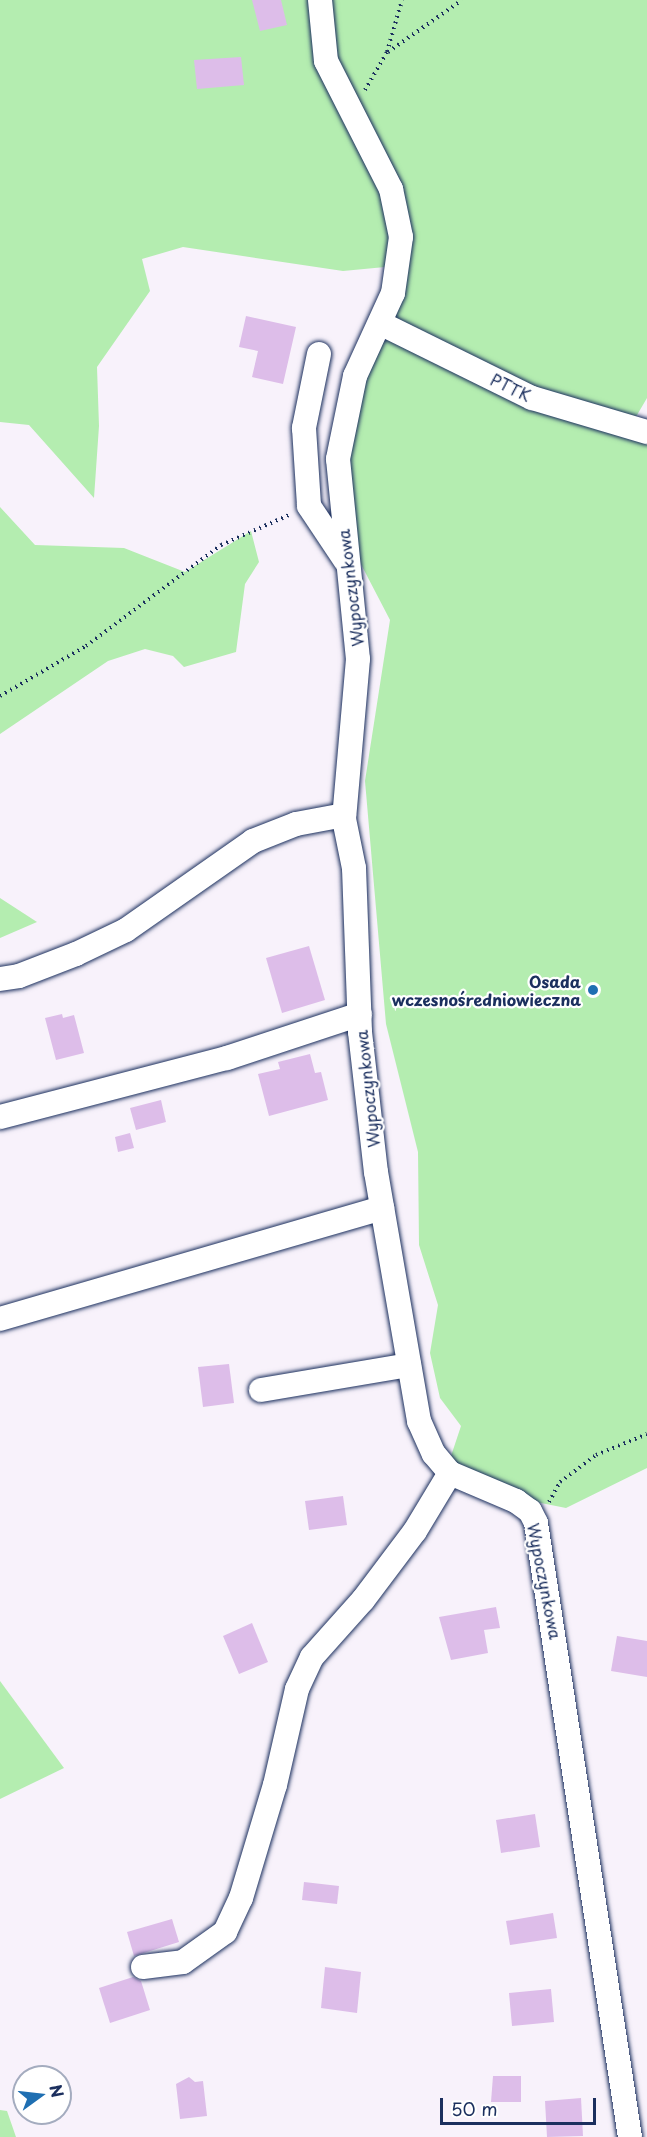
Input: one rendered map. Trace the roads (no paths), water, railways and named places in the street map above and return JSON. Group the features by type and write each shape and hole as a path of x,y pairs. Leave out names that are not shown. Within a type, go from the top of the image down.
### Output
{"street":[{"name":"Wypoczynkowa","path":"320,0 326,60 391,189 398,212 399,263 382,324 355,376 338,459 346,562 358,659 344,815 354,868 360,1014 382,1209 419,1421 434,1454 450,1473 516,1501 530,1511 536,1523 630,2137"},
{"name":"PTTK","path":"382,324 532,398 647,432"},
{"path":"319,354 304,428 309,507 346,562"},
{"path":"0,979 19,976 76,954 126,930 253,841 296,824 344,815"},
{"path":"0,1117 227,1058 360,1014"},
{"path":"0,1319 382,1209"},
{"path":"261,1390 409,1365"},
{"path":"143,1967 183,1962 225,1932 241,1898 275,1785 297,1689 312,1657 376,1583 415,1531 450,1473"}],"place":[{"name":"Osada wczesnośredniowieczna","path":"593,990"}]}
